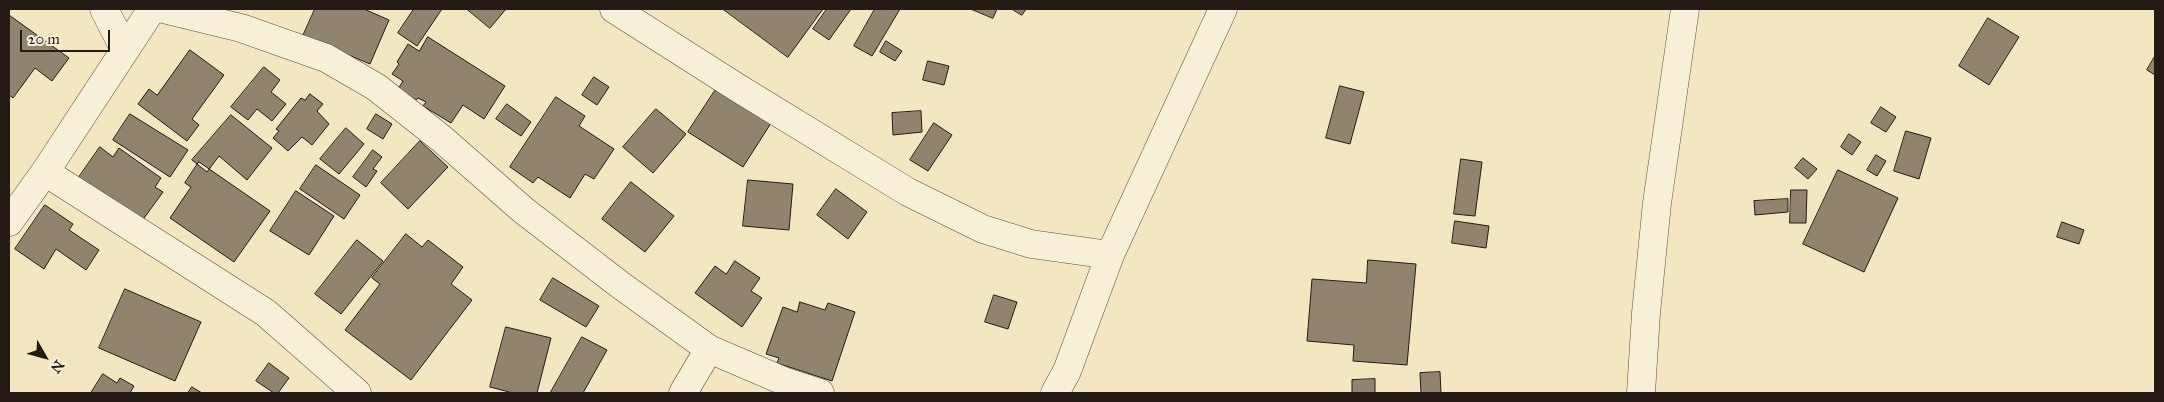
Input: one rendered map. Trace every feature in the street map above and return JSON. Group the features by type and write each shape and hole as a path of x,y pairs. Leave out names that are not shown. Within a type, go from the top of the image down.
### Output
{"street":[{"path":"104,9 125,50"},
{"path":"9,222 45,172 152,9"},
{"path":"163,9 241,28 326,58 376,87 442,139 523,210 619,284 709,349 786,382 820,393"},
{"path":"614,9 738,88 908,192 983,229 1031,244 1110,255"},
{"path":"1056,393 1070,363 1110,255 1223,9"},
{"path":"1641,393 1656,203 1685,9"},
{"path":"45,172 266,313 357,393"},
{"path":"683,393 709,349"}],"building":[{"path":"315,9 364,9 389,20 370,64 303,36"},
{"path":"414,9 442,9 417,46 398,33"},
{"path":"467,9 506,9 490,28"},
{"path":"723,9 823,9 788,57"},
{"path":"827,9 851,9 829,40 813,29"},
{"path":"875,9 900,9 872,56 854,46"},
{"path":"971,9 997,9 993,18"},
{"path":"1012,9 1026,9 1022,15"},
{"path":"9,15 69,58 52,81 35,68 13,98 9,95"},
{"path":"1988,18 2019,37 1989,85 1959,66"},
{"path":"428,37 505,86 484,119 463,105 451,123 423,106 426,102 418,98 416,100 398,89 403,81 392,74 399,64 397,62 408,44 419,51"},
{"path":"886,41 902,51 895,61 880,52"},
{"path":"190,50 224,75 192,119 199,125 187,141 138,104 149,89 157,95"},
{"path":"2155,56 2155,75 2147,70"},
{"path":"928,61 949,66 944,85 923,80"},
{"path":"264,67 280,80 271,92 286,104 272,121 257,109 248,120 231,107"},
{"path":"594,77 609,87 597,105 582,95"},
{"path":"718,86 773,120 743,167 688,132"},
{"path":"1340,86 1364,92 1350,144 1326,138"},
{"path":"310,94 323,104 317,111 329,124 312,145 302,137 288,151 273,138 279,131 276,129 301,98 305,100"},
{"path":"556,97 585,116 579,126 614,149 594,179 585,174 570,198 538,177 533,183 510,167"},
{"path":"507,104 531,122 521,136 496,119"},
{"path":"1881,107 1896,117 1886,132 1871,123"},
{"path":"656,109 686,134 653,173 623,147"},
{"path":"921,111 922,132 893,135 892,113"},
{"path":"130,114 188,150 170,177 113,140"},
{"path":"376,114 392,124 383,139 367,129"},
{"path":"231,115 272,148 247,180 219,156 207,172 192,160"},
{"path":"934,123 952,135 928,171 910,160"},
{"path":"346,128 364,144 339,174 320,159"},
{"path":"1906,131 1931,138 1919,179 1894,171"},
{"path":"1849,134 1861,142 1852,155 1841,147"},
{"path":"420,141 448,167 408,209 381,183"},
{"path":"100,147 113,157 119,148 161,178 155,187 163,192 139,225 77,180"},
{"path":"373,150 382,157 373,169 377,171 366,187 353,177"},
{"path":"1876,155 1886,161 1877,176 1867,170"},
{"path":"1803,158 1817,169 1808,179 1795,168"},
{"path":"1461,159 1482,162 1475,216 1454,214"},
{"path":"199,162 270,211 234,262 170,218 191,187 185,183"},
{"path":"316,165 360,195 344,219 300,189"},
{"path":"1838,170 1898,198 1864,272 1803,244"},
{"path":"748,180 793,184 789,230 743,226"},
{"path":"631,182 674,216 645,252 602,219"},
{"path":"836,189 867,212 848,239 817,215"},
{"path":"1791,190 1807,190 1806,223 1790,223"},
{"path":"296,191 334,216 309,255 270,231"},
{"path":"1788,199 1788,212 1755,215 1754,201"},
{"path":"45,205 73,224 69,230 99,250 86,270 56,249 44,269 15,249"},
{"path":"1455,221 1489,226 1486,248 1452,243"},
{"path":"2062,222 2084,230 2079,244 2057,237"},
{"path":"406,234 422,247 428,240 463,267 451,284 472,300 411,380 345,330 380,284 372,278"},
{"path":"357,240 383,261 341,314 315,294"},
{"path":"1368,260 1416,264 1407,365 1353,361 1354,345 1307,341 1312,279 1366,283"},
{"path":"735,261 760,278 751,291 762,298 742,327 695,293 715,266 726,274"},
{"path":"553,278 599,306 586,327 540,300"},
{"path":"125,289 201,322 175,381 99,348"},
{"path":"994,295 1017,302 1008,329 985,322"},
{"path":"800,302 825,310 828,303 855,312 832,381 777,363 779,358 766,354 783,307 797,312"},
{"path":"506,327 551,338 537,393 513,393 490,387"},
{"path":"582,337 607,350 583,393 551,392"},
{"path":"269,363 289,378 278,393 274,393 256,381"},
{"path":"1440,372 1441,393 1421,393 1420,373"},
{"path":"103,374 117,383 120,378 134,386 130,393 91,393"},
{"path":"1375,379 1375,393 1352,393 1352,380"},
{"path":"192,387 202,393 188,393"}]}
